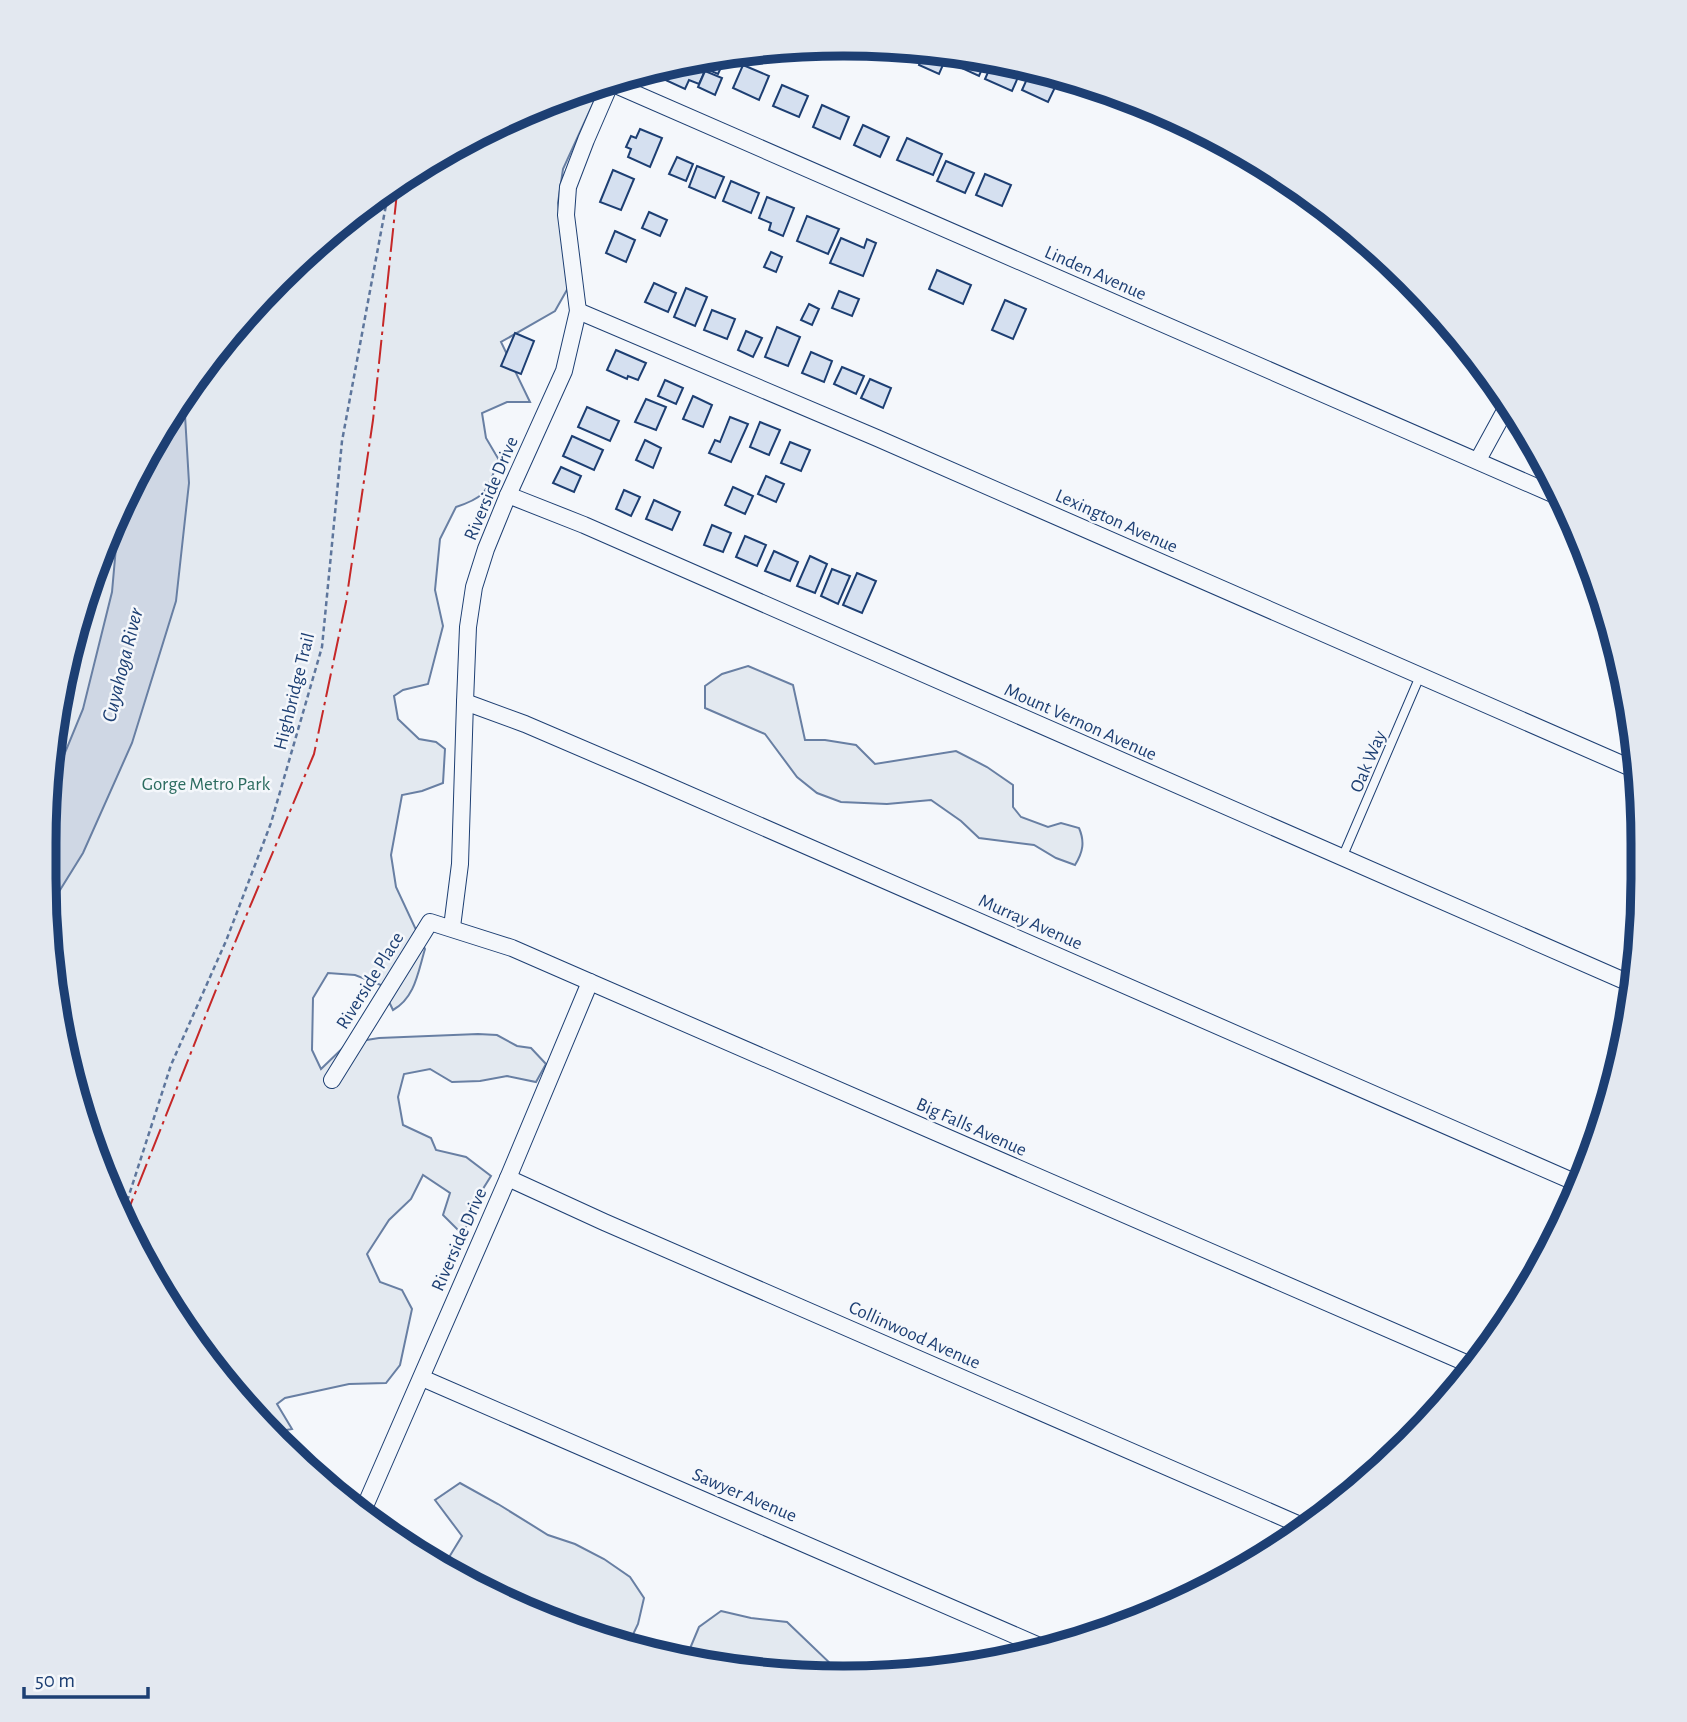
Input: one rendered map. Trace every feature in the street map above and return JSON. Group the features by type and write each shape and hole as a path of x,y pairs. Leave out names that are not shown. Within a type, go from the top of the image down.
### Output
{"street":[{"name":"Linden Avenue","path":"626,87 1548,492"},
{"name":"Riverside Drive","path":"452,927 460,864 468,627 474,587 508,495 564,371 578,311 566,215 568,187 607,93"},
{"name":"Lexington Avenue","path":"578,311 1626,766"},
{"path":"1478,460 1503,414"},
{"name":"Mount Vernon Avenue","path":"508,495 584,525 1624,981"},
{"name":"Murray Avenue","path":"465,702 525,724 644,775 1571,1180"},
{"name":"Riverside Place","path":"332,1080 430,922 452,927"},
{"name":"Big Falls Avenue","path":"452,927 512,948 1465,1362"},
{"name":"Riverside Drive","path":"366,1504 590,982"},
{"name":"Collinwood Avenue","path":"508,1178 642,1239 1295,1523"},
{"name":"Sawyer Avenue","path":"422,1377 1032,1643"}],"lane":[{"name":"Oak Way","path":"1342,858 1420,676"}],"path":[{"name":"Highbridge Trail","path":"126,1203 171,1065 226,941 271,823 322,647 342,440 386,203"}],"green space":[{"name":"Gorge Metro Park","path":"596,96 563,169 558,203 568,288 555,311 501,342 530,402 507,402 482,413 486,438 499,460 485,491 475,499 456,507 440,539 435,590 443,626 428,684 403,690 394,696 398,719 419,739 436,742 445,749 443,783 402,795 391,855 396,887 425,949 418,975 406,999 393,1010 381,985 355,975 328,973 313,998 312,1050 321,1069 348,1043 379,1038 478,1034 497,1035 517,1046 531,1048 546,1064 536,1082 507,1076 452,1082 430,1069 404,1074 398,1097 403,1125 431,1138 436,1150 466,1157 491,1176 476,1200 463,1235 443,1215 450,1193 423,1175 411,1199 389,1220 367,1254 380,1282 402,1290 412,1309 400,1365 386,1383 349,1384 285,1398 277,1404 292,1429 283,1431 251,1398 189,1316 162,1272 137,1227 116,1180 83,1082 63,981 56,878 58,792 71,690 98,590 137,495 189,406 251,324 324,251 406,189 495,137"},
{"path":"748,666 793,685 805,740 856,745 875,764 956,751 987,767 1013,785 1013,807 1021,817 1048,827 1061,823 1079,828 1082,847 1075,865 1034,845 979,838 961,821 931,800 887,804 841,802 817,793 797,777 765,734 705,708 705,686 722,674"},
{"path":"460,1483 548,1535 575,1544 604,1559 630,1577 644,1598 632,1637 542,1606 495,1585 448,1559 462,1536 435,1500"},
{"path":"721,1611 787,1622 832,1666 741,1659 689,1651 699,1627"}],"water":[{"name":"Cuyahoga River","path":"185,413 189,483 176,601 132,743 83,853 57,895 56,844 61,763 83,709 112,592 117,541 137,495"}],"building":[{"path":"921,61 944,63 939,74 919,65"},
{"path":"953,64 982,69 979,76"},
{"path":"743,65 769,76 759,100 733,88"},
{"path":"722,66 718,74 705,69"},
{"path":"697,70 704,73 699,84 689,80 685,89 661,78"},
{"path":"989,70 1018,76 1012,91 985,79"},
{"path":"705,71 722,78 715,95 698,87"},
{"path":"1027,78 1056,86 1048,102 1022,90"},
{"path":"782,85 808,96 799,117 773,106"},
{"path":"822,105 849,117 840,139 813,127"},
{"path":"863,125 889,137 880,157 854,145"},
{"path":"640,129 662,138 650,167 628,157 631,149 626,147 631,136 636,138"},
{"path":"907,138 942,154 933,175 897,160"},
{"path":"677,157 693,164 686,181 669,174"},
{"path":"946,161 974,173 965,193 937,181"},
{"path":"697,166 724,177 715,198 689,187"},
{"path":"613,170 634,179 621,210 600,202"},
{"path":"985,174 1011,185 1002,206 976,195"},
{"path":"731,181 759,193 751,213 723,201"},
{"path":"767,197 794,208 783,236 769,230 771,223 759,218"},
{"path":"649,212 667,220 660,236 642,228"},
{"path":"807,216 839,229 828,254 797,241"},
{"path":"615,231 635,240 626,262 606,253"},
{"path":"841,238 864,248 867,239 876,243 863,276 830,263"},
{"path":"771,252 782,257 776,272 764,267"},
{"path":"937,270 971,285 963,304 929,289"},
{"path":"654,283 676,293 668,312 645,302"},
{"path":"686,288 707,297 695,326 674,317"},
{"path":"839,291 859,299 852,316 832,308"},
{"path":"1005,300 1026,309 1013,339 992,330"},
{"path":"809,304 819,309 812,325 801,320"},
{"path":"712,310 735,319 727,339 704,330"},
{"path":"777,327 800,337 788,366 765,357"},
{"path":"746,331 762,338 753,357 738,350"},
{"path":"515,333 534,341 521,374 501,366"},
{"path":"616,350 646,363 638,380 628,376 627,379 607,370"},
{"path":"811,352 832,361 824,382 802,373"},
{"path":"842,367 864,376 856,394 834,384"},
{"path":"870,379 891,388 883,408 861,398"},
{"path":"665,380 683,388 676,404 658,396"},
{"path":"693,396 712,405 703,427 683,419"},
{"path":"646,399 666,407 656,430 635,422"},
{"path":"587,407 619,421 610,441 578,427"},
{"path":"730,417 748,424 731,462 709,453 715,440 720,442"},
{"path":"760,422 780,430 769,455 750,447"},
{"path":"572,436 603,450 594,470 563,456"},
{"path":"645,440 661,448 653,468 636,460"},
{"path":"790,442 810,450 801,471 781,463"},
{"path":"561,467 581,476 574,492 553,483"},
{"path":"766,476 784,484 776,502 758,494"},
{"path":"733,487 753,496 745,514 725,505"},
{"path":"624,490 640,497 631,516 616,509"},
{"path":"654,500 680,512 672,530 646,519"},
{"path":"712,525 731,533 723,552 704,545"},
{"path":"745,536 766,545 757,566 736,557"},
{"path":"774,551 798,562 790,581 765,571"},
{"path":"810,556 827,564 815,593 797,586"},
{"path":"832,569 850,576 838,604 821,596"},
{"path":"857,573 876,581 862,613 843,605"}],"power":[{"path":"129,1209 231,952 314,754 346,602 373,420 397,196"}]}
